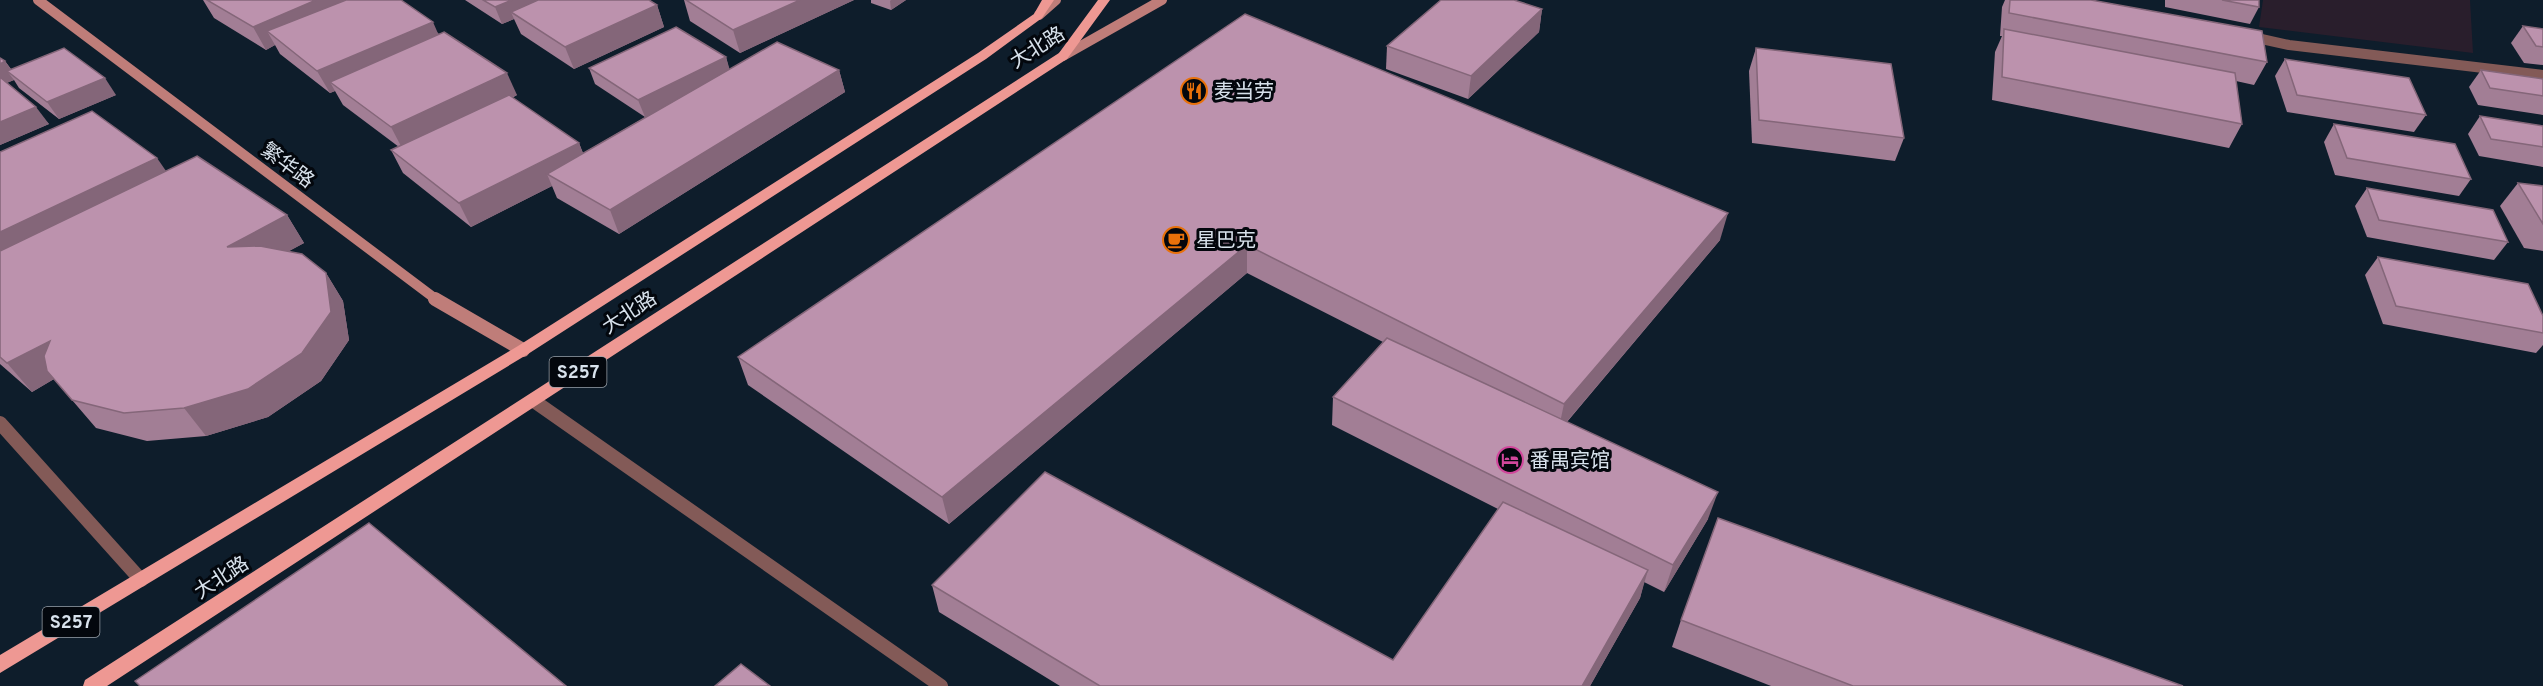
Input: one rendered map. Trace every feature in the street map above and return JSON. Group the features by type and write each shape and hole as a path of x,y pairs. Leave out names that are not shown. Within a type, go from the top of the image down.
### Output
{"main road":[{"name":"S257","path":"1038,16 1048,0"},
{"name":"S257","path":"1063,56 1104,0"},
{"name":"大北路","path":"0,665 523,350 982,56 1038,16"},
{"name":"大北路","path":"92,686 1063,56"}],"street":[{"name":"繁华路","path":"38,0 438,301 523,350"},
{"name":"大北路","path":"1038,16 1056,0"},
{"name":"大北路","path":"1063,56 1162,0"},
{"path":"2243,35 2289,45 2543,75"},
{"path":"534,401 941,686"},
{"path":"0,423 141,580"}],"shaded area":[{"path":"2263,0 2470,0 2473,53 2259,27"}],"building":[{"path":"207,0 316,0 253,27"},
{"path":"346,0 401,0 433,22 317,71 267,31"},
{"path":"483,0 512,0 495,7"},
{"path":"538,0 649,0 657,5 565,47 511,12"},
{"path":"686,0 800,0 733,30"},
{"path":"1441,0 1514,0 1542,9 1471,76 1387,46"},
{"path":"2010,0 2091,0 2262,31 2267,62 2009,13"},
{"path":"2222,0 2259,0 2259,7"},
{"path":"1245,14 1728,213 1564,404 1247,245 942,497 738,357"},
{"path":"2523,26 2543,29 2543,47 2536,46"},
{"path":"676,27 726,57 638,100 589,68"},
{"path":"2004,29 2235,73 2242,124 2002,77"},
{"path":"444,32 507,73 391,127 330,82"},
{"path":"777,42 839,70 610,210 547,174"},
{"path":"64,48 105,78 47,102 7,71"},
{"path":"1756,48 1891,64 1904,138 1759,120"},
{"path":"2285,59 2409,78 2426,115 2297,95"},
{"path":"2481,70 2543,79 2543,96 2490,88"},
{"path":"1,78 36,107 0,122"},
{"path":"509,95 579,143 459,203 391,150"},
{"path":"92,111 157,158 0,232 0,152"},
{"path":"2480,116 2543,126 2543,147 2491,139"},
{"path":"2334,124 2455,144 2471,179 2347,158"},
{"path":"197,156 287,215 227,247 260,246 302,254 326,273 331,312 302,353 248,389 184,408 124,413 72,400 47,371 44,356 50,341 7,363 0,357 0,251"},
{"path":"2518,183 2543,186 2543,224"},
{"path":"2367,188 2493,210 2508,242 2379,220"},
{"path":"2378,257 2528,284 2543,316 2543,333 2396,306"},
{"path":"1387,338 1718,492 1673,565 1333,397"},
{"path":"1045,472 1393,660 1503,502 1648,570 1582,686 1100,686 932,585"},
{"path":"1718,518 2183,686 1853,686 1681,620"},
{"path":"369,523 566,686 140,686 135,681"},
{"path":"741,664 770,686 715,686"}],"place":[{"name":"麦当劳","path":"1194,91"},
{"name":"星巴克","path":"1176,240"},
{"name":"番禺宾馆","path":"1510,460"}]}
